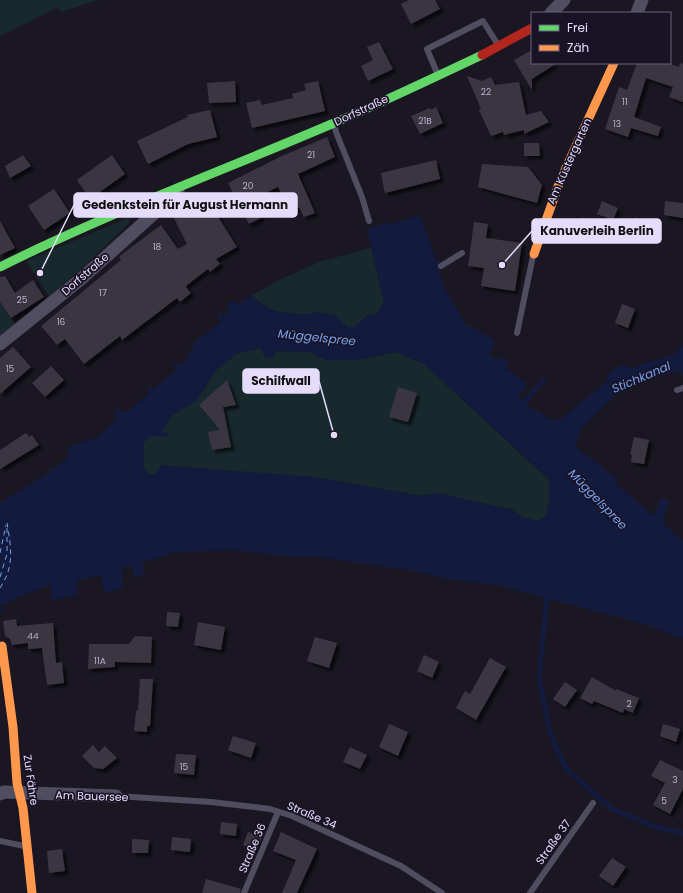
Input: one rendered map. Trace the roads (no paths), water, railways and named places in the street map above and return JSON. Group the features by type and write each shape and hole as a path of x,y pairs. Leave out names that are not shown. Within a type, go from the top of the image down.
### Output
{"street":[{"path":"552,12 564,0"},
{"path":"637,12 642,0"},
{"name":"Dorfstraße","path":"0,267 50,242 334,123 499,47 531,29"},
{"name":"Am Küstergarten","path":"534,254 543,222 552,198 614,64"},
{"name":"Dorfstraße","path":"0,344 81,279 186,185"},
{"name":"Zur Fähre","path":"2,646 23,808 32,893"},
{"name":"Am Bauersee","path":"0,794 4,792 20,792 116,796"}],"lane":[{"path":"438,75 427,49 483,21 499,47"},
{"path":"334,123 369,221"},
{"path":"441,266 462,253"},
{"name":"Am Küstergarten","path":"517,333 534,254"},
{"name":"Am Bauersee","path":"116,796 161,799"},
{"name":"Straße 34","path":"161,799 211,802 278,812 292,816 401,866 442,893"},
{"name":"Straße 37","path":"530,893 593,803"},
{"name":"Straße 36","path":"244,893 278,812"},
{"path":"0,841 26,846"}],"water":[{"path":"420,215 437,263 440,262 442,269 439,272 445,289 466,325 475,328 496,341 489,354 497,360 500,356 509,361 506,368 527,384 518,397 523,400 544,376 547,379 526,404 535,411 539,411 548,419 560,420 606,382 609,373 621,365 631,368 675,354 683,344 683,377 680,371 660,376 620,391 582,427 575,446 618,479 615,483 654,516 660,498 669,500 663,523 683,541 683,639 651,626 497,585 453,580 413,571 319,557 282,556 234,550 178,552 143,562 143,576 134,577 132,566 122,567 123,589 104,592 101,575 78,580 77,595 51,600 51,584 1,605 2,612 0,614 0,503 40,478 68,458 68,447 93,438 94,439 103,433 117,419 114,412 118,408 125,413 149,394 147,389 150,386 153,390 177,369 173,364 175,362 180,366 190,357 187,353 190,351 192,353 194,351 190,346 221,321 216,315 220,312 223,315 230,311 226,305 234,300 238,305 252,295 259,302 273,310 295,314 312,314 316,312 336,316 347,327 355,327 369,314 376,316 384,302 367,229 388,222 391,224","holes":["260,348 266,358 274,358 275,351 309,352 327,360 357,360 395,352 424,364 549,479 550,499 545,517 538,521 522,517 512,510 438,493 421,496 314,477 161,465 156,474 149,474 143,468 144,442 151,436 167,437 168,433 162,432 172,415 196,401 217,369 236,354"]}],"waterway":[{"path":"547,598 539,677 550,733 566,769 612,809 656,827 683,833"}],"place":[{"name":"Kanuverleih Berlin","path":"502,265"},
{"name":"Gedenkstein für August Hermann","path":"40,273"},
{"name":"Schilfwall","path":"334,435"}],"water label":[{"name":"Müggelspree","path":"317,337"},
{"name":"Stichkanal","path":"641,377"},
{"name":"Müggelspree","path":"598,499"}]}
